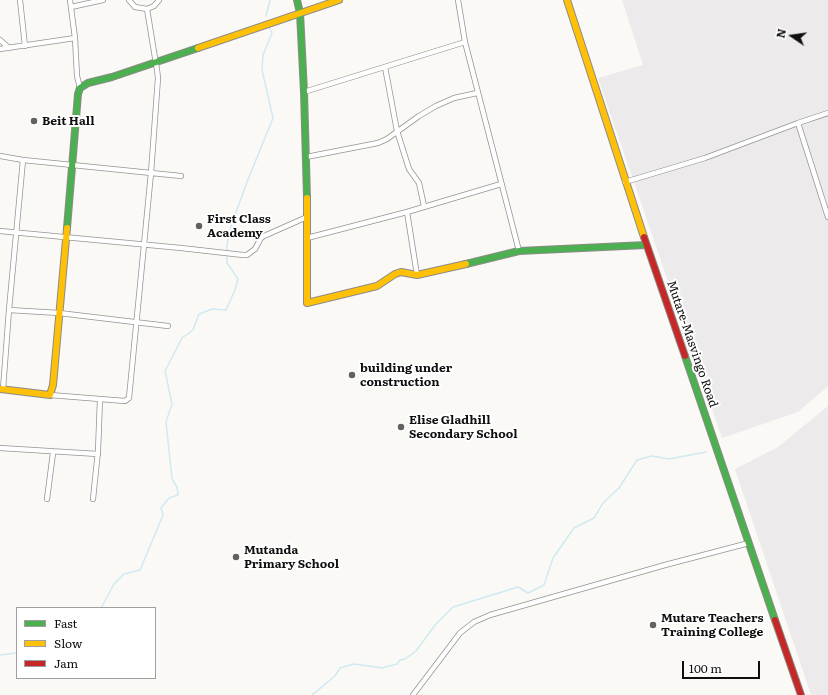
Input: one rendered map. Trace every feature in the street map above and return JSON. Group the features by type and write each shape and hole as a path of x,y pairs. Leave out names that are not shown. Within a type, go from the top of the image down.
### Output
{"main road":[{"path":"297,0 300,13 304,92 307,217 307,303 377,286 394,274 401,272 417,275 519,251 646,245"},
{"path":"2,389 50,395 54,378 78,94 80,88 88,83 339,0"},
{"name":"Mutare-Masvingo Road","path":"566,0 646,245 801,695"}],"street":[{"path":"20,0 25,46"},
{"path":"70,0 75,38 77,76 80,88"},
{"path":"71,6 103,0"},
{"path":"129,0 136,7 147,9 154,6 159,0"},
{"path":"458,0 465,42 477,93 493,146 501,184 519,251"},
{"path":"50,395 125,401 129,398 151,173 158,78 158,70 155,62 147,9"},
{"path":"0,49 75,38"},
{"path":"0,40 9,48"},
{"path":"304,92 465,42"},
{"path":"385,67 397,131 409,169 420,183 424,206"},
{"path":"306,157 378,143 436,106 454,98 477,93"},
{"path":"625,182 705,158 828,113"},
{"path":"798,123 828,218"},
{"path":"0,156 23,160 181,176"},
{"path":"2,389 23,160"},
{"path":"307,238 407,212 501,184"},
{"path":"407,212 417,275"},
{"path":"0,231 247,255 255,249 261,238 264,236 307,217"},
{"path":"9,310 59,313 168,326"},
{"path":"93,499 98,454 100,399"},
{"path":"0,448 98,454"},
{"path":"48,499 52,451"},
{"path":"412,695 460,633 474,622 490,615 665,565 749,543"}],"shaded area":[{"path":"622,0 828,0 828,386 798,412 722,438 598,78 643,65"},
{"path":"828,406 828,695 811,695 735,469 778,447"}],"waterway":[{"path":"266,16 270,0"},
{"path":"102,607 114,584 124,574 140,570 163,515 161,508 169,498 178,495 177,487 172,479 166,422 172,404 165,371 182,338 193,330 199,314 212,309 226,310 235,290 238,279 227,263 227,245 231,226 273,118 262,70 263,55 272,33 269,27"},
{"path":"312,695 335,676 340,668 354,664 382,668 397,664 400,660 405,659 416,651 435,625 453,607 518,587 528,593 544,585 553,558 574,528 594,518 603,503 619,488 637,460 652,456 669,459 706,452"},
{"path":"0,655 16,653"}],"traffic: fast":[{"path":"297,0 300,13 304,92 307,198"},
{"path":"67,228 78,94 80,88 88,83 112,77 198,48"},
{"path":"466,264 519,251 646,245"},
{"path":"685,356 775,620"}],"traffic: slow":[{"path":"198,48 339,0"},
{"path":"567,0 644,237"},
{"path":"307,198 307,303 377,286 395,274 401,272 417,275 466,264"},
{"path":"0,389 50,395 53,385 67,228"}],"traffic: jam":[{"path":"644,237 685,356"},
{"path":"775,620 801,695"}],"place":[{"name":"Beit Hall","path":"34,121"},
{"name":"First Class Academy","path":"199,226"},
{"name":"building under construction","path":"352,375"},
{"name":"Elise Gladhill Secondary School","path":"401,427"},
{"name":"Mutanda Primary School","path":"236,557"},
{"name":"Mutare Teachers Training College","path":"653,625"}]}
